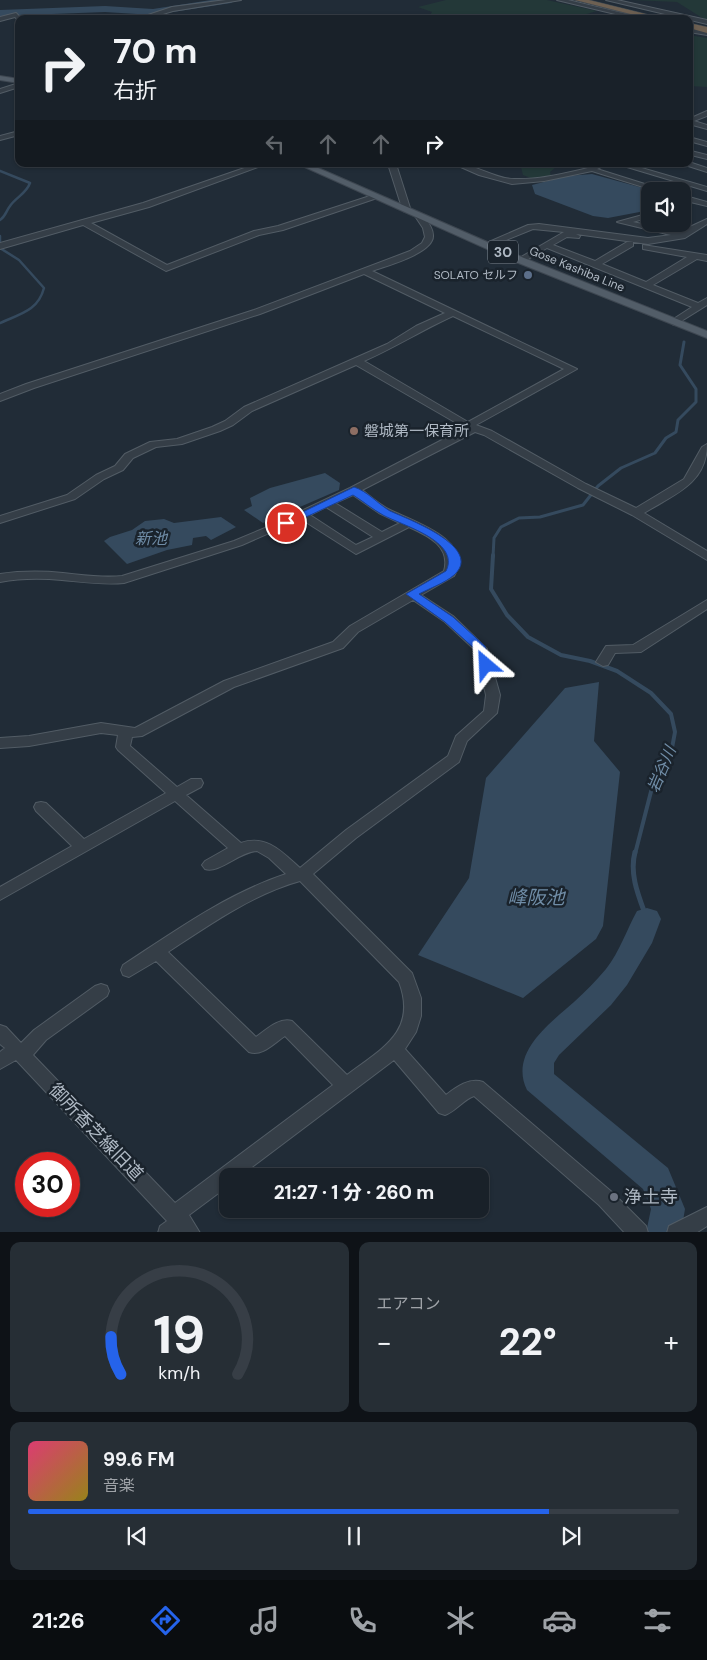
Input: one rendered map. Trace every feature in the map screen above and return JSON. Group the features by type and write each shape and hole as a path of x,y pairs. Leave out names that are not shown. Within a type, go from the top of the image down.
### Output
{"highway":[{"path":"579,0 645,15"},
{"path":"589,0 647,15"},
{"path":"693,26 706,28"}],"main road":[{"path":"0,78 15,80"},
{"name":"Gose Kashiba Line","path":"309,167 520,260 707,335"}],"street":[{"path":"152,15 172,9 218,1 238,0"},
{"path":"560,0 626,15"},
{"path":"609,0 661,15"},
{"path":"0,19 15,15"},
{"path":"693,24 706,28"},
{"path":"693,30 706,28"},
{"path":"0,91 15,86"},
{"path":"693,120 707,113"},
{"path":"693,123 707,127"},
{"path":"0,138 15,134"},
{"path":"693,140 707,144"},
{"path":"694,153 707,157"},
{"path":"693,166 707,170"},
{"path":"0,246 146,205 254,167"},
{"path":"393,167 407,211"},
{"path":"468,168 512,182 544,179 596,167"},
{"path":"605,167 596,171 641,184"},
{"path":"631,167 707,189"},
{"path":"85,223 166,268 256,232 280,228 376,197"},
{"path":"691,199 707,204"},
{"path":"0,398 30,386 257,312 413,253 425,246 430,240 430,232 419,216"},
{"path":"641,217 622,222 641,225"},
{"path":"486,245 539,226 648,241 663,240 682,236 707,221"},
{"path":"669,232 682,236"},
{"path":"520,260 566,234 707,258"},
{"path":"595,265 630,244"},
{"path":"546,245 646,285 703,304"},
{"path":"646,285 697,255"},
{"path":"0,578 60,576 108,581 124,579 238,543 354,490 471,427 523,395 572,369 364,272"},
{"path":"675,322 703,304"},
{"path":"0,520 71,497 100,477 118,468 129,456 142,449 154,444 178,442 216,429 229,423 248,408 390,346 419,328 452,314"},
{"path":"356,361 471,427 488,433 582,486 636,513 707,556"},
{"path":"636,513 688,482 695,474 701,456 707,447"},
{"path":"0,743 29,741 101,728 137,733 229,684 338,644 354,629 450,573 454,564 453,556 446,544 411,522 386,513 354,490"},
{"path":"327,503 382,537"},
{"path":"302,515 356,550 411,522"},
{"path":"129,970 225,909 276,882 300,875 351,834 454,759 461,739 490,713 493,695 481,649 449,619 412,594"},
{"path":"603,662 611,649 636,649 707,604"},
{"path":"126,731 123,746 238,849"},
{"path":"0,894 196,783"},
{"path":"41,807 83,847"},
{"path":"179,1225 346,1085 395,1049 407,1035 414,1016 411,991 406,978 300,875 266,847 255,844 238,849 210,865"},
{"path":"157,952 255,1047 286,1026 346,1085"},
{"path":"0,1062 19,1052 101,991"},
{"name":"御所香芝線旧道","path":"0,1032 179,1225"},
{"path":"395,1049 445,1107 462,1092 477,1087 606,1198 639,1232"},
{"path":"676,1232 707,1216"}],"green space":[{"path":"446,0 547,0 597,11 583,15 430,15 432,12 418,7"},
{"path":"632,0 707,0 707,21 677,2"},
{"path":"693,36 707,38 707,87 693,86"},
{"path":"521,167 556,167 550,172 551,176 533,179 523,175"}],"water":[{"path":"592,174 641,187 641,212 608,218 593,216 535,194 532,185 567,176"},
{"path":"325,473 340,483 339,490 263,523 244,510 252,506 250,498 270,488"},
{"name":"新池","path":"221,517 236,527 211,540 206,536 193,538 192,545 167,550 127,564 104,541 110,537 132,530 145,521 164,519 174,523"},
{"name":"峰阪池","path":"599,682 594,741 620,772 603,926 596,939 523,998 418,955 469,878 486,778 565,688"}],"waterway":[{"path":"0,13 105,9 153,12 231,0"},
{"path":"0,171 30,183 0,220"},
{"path":"0,236 0,242"},
{"path":"0,248 19,260 44,288 33,307 0,323"},
{"name":"岩谷川","path":"493,557 494,538 501,527 519,518 540,517 583,505 598,486 621,468 655,453 666,438 676,432 678,420 696,402 696,389 680,365 684,342"},
{"name":"岩谷川","path":"493,555 491,589 507,615 528,637 561,655 590,661 617,671 651,693 671,714 675,732 672,748 655,776 635,854"},
{"name":"岩谷川","path":"635,852 633,861 634,878 647,919"},
{"name":"岩谷川","path":"647,919 638,943 617,976 591,1005 555,1038 543,1053 538,1063 538,1080 656,1179 668,1209 663,1232"}],"place":[{"name":"SOLATO セルフ","path":"528,275"},
{"name":"磐城第一保育所","path":"354,431"},
{"name":"浄土寺","path":"614,1197"}],"route":[{"path":"286,523 354,490 386,513 411,522 446,544 453,556 454,564 450,573 412,594 449,619 481,649 486,665"}]}
